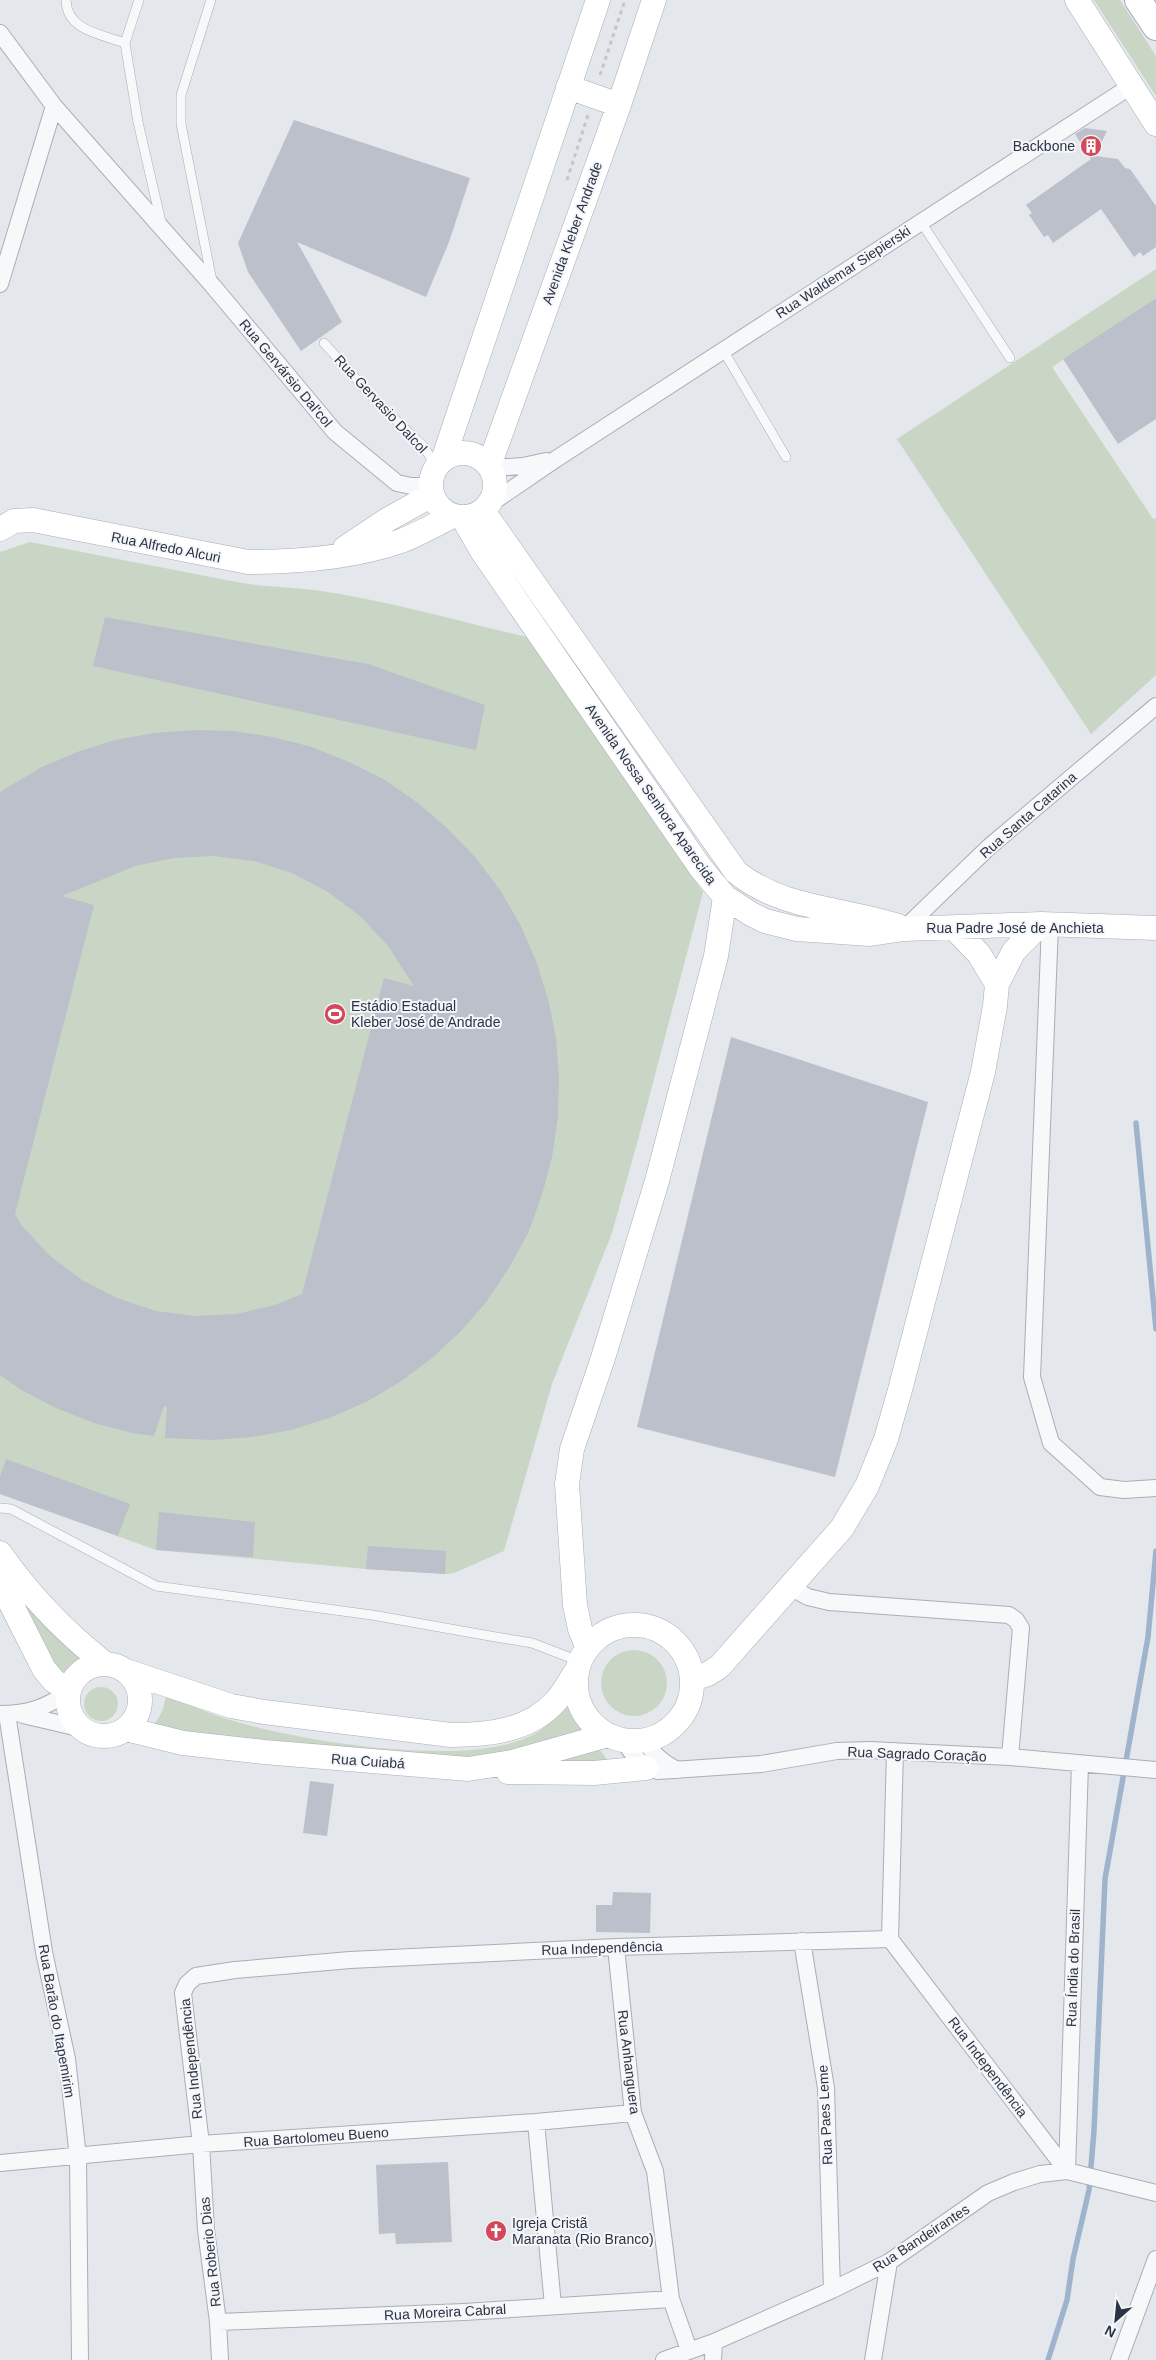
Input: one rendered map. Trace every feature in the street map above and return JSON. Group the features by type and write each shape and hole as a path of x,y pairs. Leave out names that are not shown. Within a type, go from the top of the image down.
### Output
{"main road":[{"path":"1138,0 1156,27"}],"street":[{"path":"436,477 452,455 467,454 481,459 490,467 496,486 472,512 444,512 436,477 598,0"},
{"name":"Avenida Kleber Andrade","path":"490,467 619,105 654,0"},
{"path":"1077,0 1156,124"},
{"name":"Rua Gervársio Dal'col","path":"0,33 54,106 213,286 335,432 397,483 411,486 436,477"},
{"name":"Rua Waldemar Siepierski","path":"472,512 1131,86"},
{"path":"568,87 619,105"},
{"path":"0,284 54,106"},
{"name":"Rua Waldemar Siepierski","path":"490,467 524,466 556,459"},
{"name":"Rua Alfredo Alcuri","path":"336,555 387,520 436,477"},
{"name":"Rua Alfredo Alcuri","path":"0,529 14,521 34,520 248,562 307,561 400,541 472,512"},
{"name":"Avenida Nossa Senhora Aparecida","path":"472,512 482,551 700,867 725,896 765,921 797,929 870,934 904,929"},
{"name":"Avenida Nossa Senhora Aparecida","path":"472,512 736,872 752,885 787,900 810,907 874,918 904,929"},
{"name":"Rua Santa Catarina","path":"904,929 989,848 1156,706"},
{"path":"679,1771 626,1739 592,1724 581,1710 576,1692 581,1660 580,1629 575,1605 567,1484 572,1449 603,1358 657,1181 716,956 725,896"},
{"path":"692,1679 708,1674 720,1666 842,1528 867,1486 886,1439 984,1072 997,984 1014,951 1045,925"},
{"path":"1045,925 1032,1377 1051,1443 1100,1487 1124,1490 1156,1488"},
{"name":"Rua Padre José de Anchieta","path":"904,929 1045,925 1156,928"},
{"path":"954,928 979,954 997,984"},
{"path":"0,1553 53,1618 74,1639 134,1679 139,1688 140,1700 139,1711 126,1729 104,1736 83,1729 8,1714"},
{"path":"0,1582 44,1669 54,1681 69,1691"},
{"path":"790,1587 808,1597 829,1602 1009,1615 1016,1620 1021,1628 1010,1757"},
{"path":"83,1729 72,1717 68,1701 69,1691 74,1679 82,1671 93,1665 115,1667 231,1706 283,1715 451,1735 478,1735 504,1731 529,1722 556,1702 581,1660 600,1634 616,1626 634,1624 651,1627 667,1635 680,1647 689,1662 692,1679 691,1696 685,1712 675,1725 661,1735 626,1739"},
{"path":"8,1714 44,1708 69,1691"},
{"name":"Rua Barão do Itapemirim","path":"8,1714 44,1952 67,2058 78,2157 80,2360"},
{"name":"Rua Cuiabá","path":"126,1729 183,1742 255,1751 468,1768 512,1762 626,1739"},
{"path":"626,1739 637,1760 646,1768"},
{"name":"Rua Sagrado Coração","path":"646,1768 658,1771 679,1771 761,1764 837,1751 896,1751 1010,1757 1156,1770"},
{"path":"890,1939 896,1751"},
{"name":"Rua Índia do Brasil","path":"1067,2171 1080,1764"},
{"path":"468,1768 511,1772 594,1772 646,1768"},
{"name":"Rua Independência","path":"201,2144 183,1993 187,1984 196,1976 236,1970 350,1960 616,1947 890,1939 1067,2171"},
{"name":"Rua Paes Leme","path":"802,1941 826,2088 832,2290"},
{"name":"Rua Anhanguera","path":"616,1947 633,2113 655,2171 671,2299 688,2350"},
{"name":"Rua Bartolomeu Bueno","path":"0,2163 201,2144 536,2122 633,2113"},
{"path":"536,2122 553,2306"},
{"name":"Rua Roberio Dias","path":"201,2144 206,2230 218,2322 220,2360"},
{"name":"Rua Bandeirantes","path":"664,2360 714,2342 832,2290 889,2262 988,2193 1014,2182 1040,2174 1067,2171 1156,2193"},
{"path":"1119,2360 1156,2258"},
{"path":"873,2360 889,2262"},
{"name":"Rua Moreira Cabral","path":"218,2322 454,2313 671,2299"},
{"path":"713,2360 714,2342"}],"lane":[{"path":"66,0 67,12 73,22 83,28 125,43 139,0"},
{"path":"211,0 181,95 181,124 213,286"},
{"name":"Rua Gervársio Dal'col","path":"125,43 138,122 162,227"},
{"path":"921,222 1010,358"},
{"name":"Rua Gervasio Dalcol","path":"324,343 376,400 423,446 436,477"},
{"path":"723,350 786,457"},
{"path":"0,1508 11,1509 156,1586 372,1615 532,1644 581,1660"}],"green space":[{"path":"1094,0 1120,0 1156,56 1156,96"},
{"path":"1156,269 1156,298 1052,367 1153,519 1156,518 1156,675 1091,734 897,439"},
{"name":"Estádio Estadual Kleber José de Andrade","path":"30,542 242,583 314,590 368,599 527,637 703,892 612,1233 552,1384 504,1551 454,1573 445,1574 366,1569 156,1550 0,1494 0,552"},
{"path":"4,1579 90,1662 71,1674 65,1684"},
{"path":"628,1650 640,1650 652,1655 662,1665 667,1677 665,1696 652,1711 640,1716 628,1716 616,1711 606,1701 601,1689 601,1677 606,1665 616,1655"},
{"path":"101,1687 113,1692 118,1704 113,1716 101,1721 89,1716 84,1704 89,1692"},
{"path":"166,1695 219,1716 267,1730 345,1744 389,1749 472,1750 508,1744 536,1733 568,1706 584,1730 539,1752 453,1761 151,1728 161,1713"},
{"path":"597,1746 612,1766 541,1768"}],"building":[{"path":"294,120 470,178 449,242 426,297 297,242 342,322 301,351 248,272 238,243"},
{"path":"1085,128 1107,131 1095,156 1118,159 1125,168 1130,169 1156,206 1156,247 1143,256 1140,252 1134,257 1101,209 1053,243 1048,235 1044,237 1029,215 1032,213 1026,205 1091,159 1075,134"},
{"path":"1156,298 1156,419 1118,444 1063,359"},
{"path":"105,617 368,664 485,705 476,750 93,666"},
{"path":"194,730 234,731 273,737 312,747 349,762 385,780 418,803 448,829 476,858 500,890 520,924 536,961 548,999 556,1038 559,1077 558,1117 552,1157 542,1195 528,1233 509,1268 487,1301 461,1331 432,1358 400,1382 366,1402 329,1418 291,1430 252,1437 212,1440 165,1438 167,1407 164,1406 154,1436 132,1433 94,1423 56,1408 21,1390 0,1375 0,792 40,768 77,752 115,740 154,733","holes":["214,856 254,861 292,873 328,892 360,916 388,946 414,986 384,978 302,1294 275,1305 236,1314 196,1316 156,1311 117,1298 82,1280 49,1255 22,1226 15,1214 94,905 62,896 135,866 174,858"]},
{"path":"731,1037 928,1102 835,1477 637,1427"},
{"path":"6,1459 130,1504 118,1536 0,1494 0,1477"},
{"path":"159,1512 255,1522 253,1557 156,1550"},
{"path":"368,1546 446,1551 445,1574 366,1569"},
{"path":"310,1781 334,1784 327,1836 303,1833"},
{"path":"613,1892 651,1893 650,1933 596,1932 596,1905 612,1905"},
{"path":"448,2162 452,2242 396,2244 395,2233 379,2234 376,2165"}],"waterway":[{"path":"1136,1123 1156,1329"},
{"path":"1048,2360 1067,2300 1073,2259 1089,2190 1094,2131 1105,1879 1148,1637 1156,1551"}],"place":[{"name":"Backbone","path":"1091,146"},
{"name":"Estádio Estadual Kleber José de Andrade","path":"335,1014"},
{"name":"Igreja Cristã Maranata (Rio Branco)","path":"496,2231"}]}
